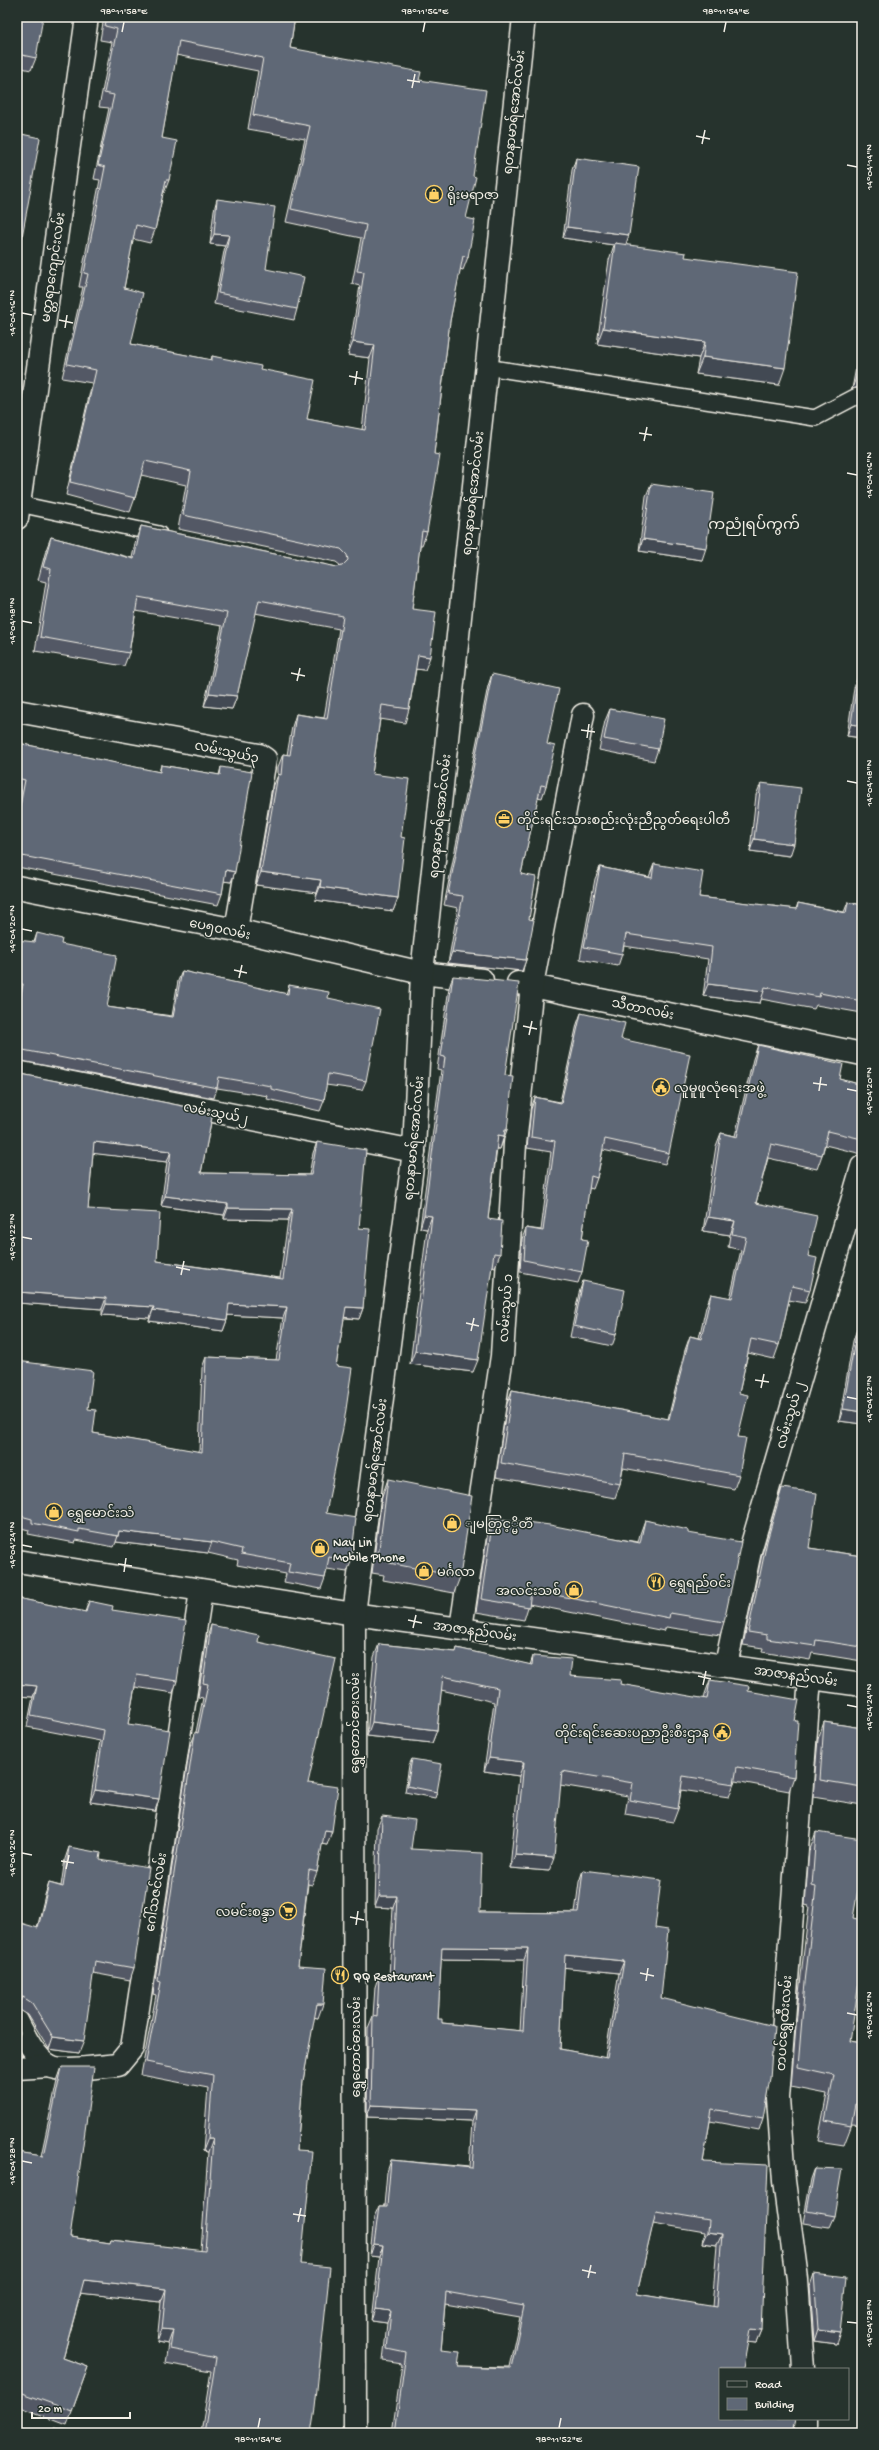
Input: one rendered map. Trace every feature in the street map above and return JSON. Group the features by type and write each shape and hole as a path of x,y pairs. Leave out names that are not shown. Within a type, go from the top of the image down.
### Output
{"street":[{"name":"မတ္တရာကျောင်းလမ်း","path":"18,511 87,17"},
{"name":"ရတနာမာရ်အောင်လမ်း","path":"354,1614 414,1151 422,973 524,17"},
{"name":"လမ်းသွယ်၃","path":"17,711 259,755 265,759 236,930"},
{"name":"လမ်းသွယ် ၁","path":"461,1628 502,1356 515,1144 532,985 583,715"},
{"name":"ပေ၅၀လမ်း","path":"17,887 236,930 422,973"},
{"name":"သီတာလမ်း","path":"422,973 532,985 862,1054"},
{"name":"လမ်းသွယ်၂","path":"17,1072 414,1151"},
{"name":"လမ်းသွယ် ၂","path":"726,1665 750,1551 862,1167"},
{"name":"အာဇာနည်လမ်း","path":"17,1561 354,1614 862,1685"},
{"name":"ဂေါ်သဇင်လမ်း","path":"17,2068 50,2066 80,2069 118,2065 132,2048 201,1591"},
{"name":"ရွှေတောင်ဓားလမ်း","path":"354,1614 355,2433"},
{"name":"တပင်ရွှေထီးလမ်း","path":"803,2368 797,2279 784,2181 778,2098 810,1678"},
{"path":"17,2021 29,2045 50,2066"},
{"path":"806,2420 806,2433"}],"lane":[{"path":"486,367 815,418 857,396 862,397"},
{"path":"18,511 173,537"}],"building":[{"path":"17,17 43,17 36,58 17,54"},
{"path":"107,17 295,17 290,48 421,72 419,80 486,90 473,176 476,177 466,218 475,220 468,257 463,256 450,321 434,454 440,455 427,532 422,531 412,609 436,612 430,657 418,655 409,709 382,705 372,774 409,779 401,837 405,838 398,898 320,887 321,880 261,872 278,774 281,775 283,754 290,755 296,714 327,719 343,616 259,600 237,696 209,693 227,613 138,597 129,653 40,637 51,569 43,567 51,537 134,559 141,526 337,567 342,566 348,560 347,555 341,549 183,515 191,471 145,461 135,498 70,482 96,370 67,364 88,274 84,273 105,167 98,165 114,95 104,93 117,29 105,26","holes":["179,41 263,58 253,115 310,126 291,209 366,225 357,271 364,272 353,342 375,345 365,430 307,419 315,380 260,369 261,366 212,356 212,360 131,344 143,293 124,288 136,225 155,230 166,180 169,180 177,141 162,138"]},
{"path":"17,133 40,138 22,237 17,236"},
{"path":"576,158 639,167 629,235 567,227"},
{"path":"217,199 275,207 266,269 304,277 297,309 218,293 229,235 214,234"},
{"path":"615,243 686,253 685,257 798,272 785,368 703,357 705,342 603,328"},
{"path":"862,350 862,371 858,372"},
{"path":"651,484 714,493 706,548 643,539"},
{"path":"492,674 559,689 547,744 555,746 546,786 541,785 521,874 536,877 529,919 534,920 526,960 452,952 463,896 448,894"},
{"path":"858,676 862,677 862,726 851,724"},
{"path":"610,709 664,719 658,749 604,739"},
{"path":"18,743 160,772 161,765 220,775 221,767 252,772 235,872 226,870 222,894 17,855 17,822 25,780 17,778"},
{"path":"761,783 801,788 794,844 754,839"},
{"path":"654,864 703,872 699,897 797,909 798,903 846,913 848,902 862,905 862,1001 820,993 819,997 765,987 764,991 708,984 712,947 626,934 622,954 584,947 600,867 652,878"},
{"path":"37,933 62,939 61,944 117,955 107,1007 173,1017 182,971 288,994 289,985 329,992 328,998 380,1009 366,1081 328,1074 324,1101 271,1089 271,1086 219,1077 217,1088 17,1050 17,1015 23,984 17,983 17,940 35,942"},
{"path":"453,976 519,983 505,1075 513,1076 507,1130 505,1130 504,1136 498,1135 488,1219 502,1221 500,1254 494,1253 478,1360 415,1351 432,1216 424,1215 445,1057 441,1056"},
{"path":"581,1013 625,1023 621,1039 690,1054 669,1153 605,1139 597,1178 591,1176 582,1239 588,1240 582,1272 524,1260 526,1228 543,1231 555,1141 531,1137 535,1097 561,1103"},
{"path":"758,1045 843,1064 840,1079 862,1085 862,1139 828,1131 822,1155 771,1144 756,1203 817,1216 808,1256 817,1258 810,1290 792,1286 779,1345 751,1339 739,1393 748,1395 738,1437 746,1438 739,1475 625,1454 620,1484 501,1463 512,1390 669,1419 690,1336 701,1339 711,1294 732,1298 746,1237 732,1234 735,1221 708,1217 721,1133 737,1137"},
{"path":"21,1074 213,1112 201,1173 311,1175 317,1142 366,1150 359,1228 370,1229 363,1308 346,1307 336,1366 352,1368 344,1423 326,1513 356,1518 351,1562 329,1557 325,1578 288,1572 290,1563 241,1554 242,1549 212,1542 119,1531 118,1536 79,1529 79,1532 32,1523 32,1519 17,1515 17,1361 93,1371 88,1409 96,1410 93,1433 202,1452 206,1357 279,1360 287,1307 229,1304 227,1320 153,1310 154,1307 106,1304 106,1298 17,1292 18,1142","holes":["94,1142 171,1151 165,1196 228,1204 228,1208 292,1209 283,1279 157,1261 160,1213 88,1209"]},
{"path":"583,1281 625,1290 616,1335 574,1326"},
{"path":"857,1329 862,1331 862,1412 843,1409"},
{"path":"388,1479 472,1496 460,1577 389,1563 390,1559 378,1557"},
{"path":"782,1488 817,1493 809,1548 862,1556 862,1647 816,1640 815,1646 767,1639 767,1635 748,1632 767,1541"},
{"path":"493,1518 550,1525 640,1543 645,1520 688,1530 688,1533 741,1542 724,1622 670,1613 669,1618 531,1590 529,1607 481,1599"},
{"path":"17,1598 86,1612 89,1601 113,1606 112,1610 186,1621 177,1681 137,1675 128,1724 170,1730 159,1799 95,1790 104,1730 31,1715 37,1686 17,1684"},
{"path":"211,1625 259,1635 258,1642 336,1659 308,1783 338,1787 332,1831 325,1830 317,1872 309,1870 298,1966 326,1968 323,2004 317,2004 303,2081 297,2150 312,2151 301,2264 330,2267 311,2433 204,2433 216,2358 170,2349 173,2330 162,2329 166,2289 84,2280 63,2358 88,2367 72,2411 17,2391 17,2152 43,2156 62,2067 94,2067 70,2237 110,2243 111,2240 205,2251 213,2138 208,2138 213,2075 146,2062 161,1982 158,1981 195,1732 198,1733 208,1684 203,1683"},
{"path":"379,1644 456,1652 457,1648 532,1665 533,1656 572,1659 570,1676 621,1680 620,1684 707,1699 710,1680 749,1686 748,1691 799,1700 795,1721 798,1721 794,1777 737,1767 734,1784 683,1776 678,1809 630,1800 633,1783 562,1771 554,1858 515,1855 524,1762 489,1758 498,1688 443,1676 437,1730 372,1722"},
{"path":"824,1722 862,1728 862,1787 820,1780"},
{"path":"412,1759 442,1764 437,1792 407,1786"},
{"path":"382,1816 415,1820 411,1849 482,1853 480,1912 578,1913 583,1870 661,1880 655,1928 668,1930 661,1998 774,2026 770,2078 763,2118 712,2109 703,2162 768,2165 761,2331 750,2330 743,2368 719,2368 719,2420 796,2420 793,2433 395,2433 406,2353 387,2349 391,2311 376,2309 383,2245 374,2244 379,2206 387,2206 391,2160 472,2168 476,2110 371,2105 373,2016 377,2017 379,1975 393,1976 397,1896 379,1896","holes":["442,1947 528,1948 523,2031 442,2023 442,2019 438,2019","565,1955 624,1961 607,2058 560,2049","656,2211 709,2220 708,2232 722,2234 716,2307 637,2294","446,2292 524,2306 511,2368 458,2366 460,2352 441,2350"]},
{"path":"816,1832 862,1839 862,1867 853,1918 862,1920 862,1963 850,2041 862,2043 862,2105 855,2104 851,2126 825,2121 834,2075 798,2067 805,1982 816,1887 812,1886"},
{"path":"69,1847 101,1853 100,1860 149,1868 134,1968 95,1961 84,2041 53,2037 32,2003 23,1997 17,1998 17,1922 38,1928 49,1883 63,1887"},
{"path":"815,2168 842,2169 834,2216 807,2211"},
{"path":"814,2274 846,2278 840,2332 818,2329"},
{"path":"55,2428 83,2433 55,2433"}],"place":[{"name":"ရိုးမရာဇာ","path":"434,194"},
{"name":"တိုင်းရင်းသားစည်းလုံးညီညွတ်ရေးပါတီ","path":"504,819"},
{"name":"လူမူဖူလုံရေးအဖွဲ့","path":"661,1087"},
{"name":"ရွှေမောင်းသံ","path":"54,1512"},
{"name":"ျမတ္ပြင့္မိတၱဴ","path":"452,1523"},
{"name":"Nay Lin Mobile Phone","path":"320,1548"},
{"name":"မင်္ဂလာ","path":"424,1571"},
{"name":"ရွှေရည်ဝင်း","path":"656,1582"},
{"name":"အလင်းသစ်","path":"574,1590"},
{"name":"တိုင်းရင်းဆေးပညာဦးစီးဌာန","path":"722,1732"},
{"name":"လမင်းစန္ဒာ","path":"288,1911"},
{"name":"QQ Restaurant","path":"340,1975"}],"district":[{"name":"ကညုံရပ်ကွက်","path":"754,524"}]}
